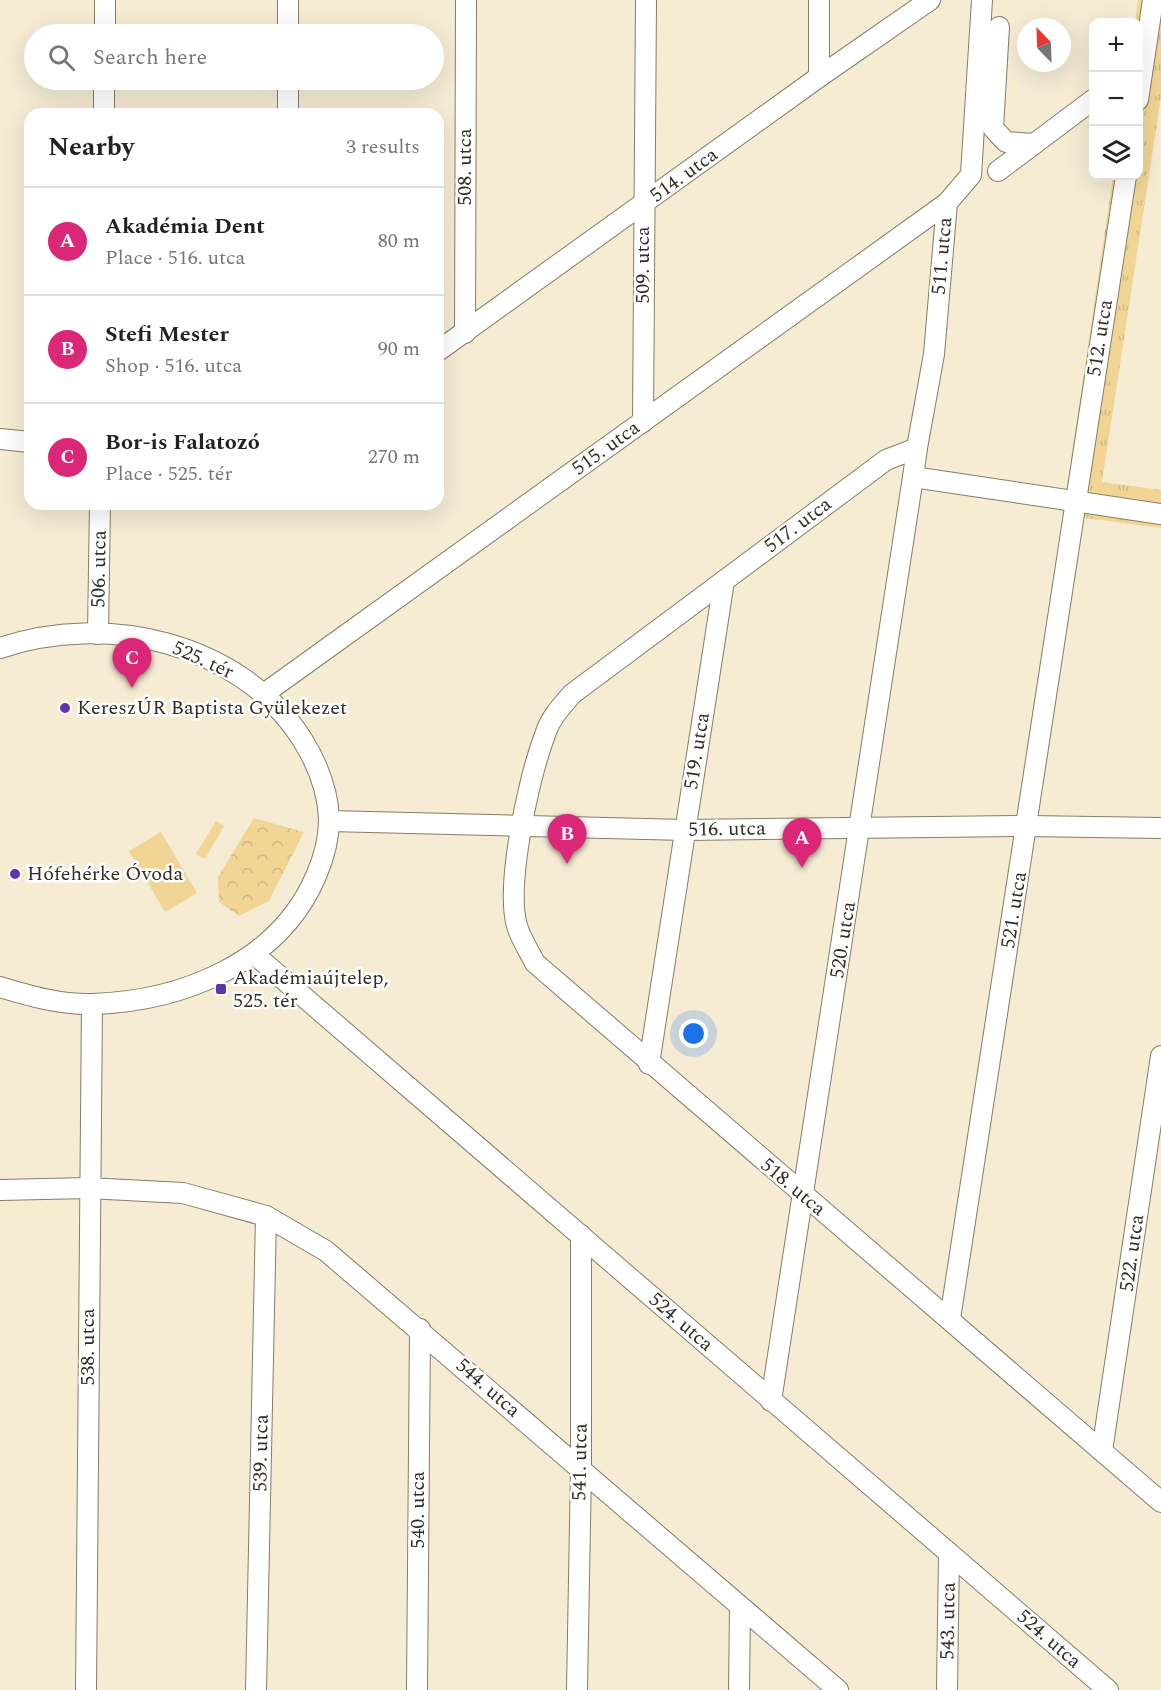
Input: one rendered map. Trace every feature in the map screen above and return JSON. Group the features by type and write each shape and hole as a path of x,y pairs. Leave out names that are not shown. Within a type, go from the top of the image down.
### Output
{"street":[{"path":"105,0 105,24"},
{"path":"288,0 288,24"},
{"name":"508. utca","path":"465,0 465,333"},
{"name":"509. utca","path":"643,422 646,0"},
{"path":"819,0 819,76"},
{"name":"514. utca","path":"444,347 819,76 930,0"},
{"name":"511. utca","path":"917,448 934,354 947,203 971,174 982,0"},
{"path":"1141,72 1153,0"},
{"path":"999,27 993,128 1006,142 1034,144"},
{"path":"104,90 104,108"},
{"path":"288,90 288,108"},
{"path":"998,171 1089,103"},
{"name":"512. utca","path":"1075,500 1125,180"},
{"name":"515. utca","path":"265,693 947,203"},
{"path":"0,440 24,442"},
{"path":"917,448 913,477 1161,514"},
{"name":"517. utca","path":"521,825 546,732 562,705 572,694 886,460 917,448"},
{"name":"520. utca","path":"771,1401 805,1197 913,477"},
{"name":"521. utca","path":"950,1320 1028,826 1075,500"},
{"name":"506. utca","path":"98,634 100,510"},
{"name":"519. utca","path":"649,1064 724,581"},
{"name":"525. tér","path":"0,648 36,637 98,634 130,636 164,643 232,669 265,693 287,715 312,754 325,789 329,821 322,862 309,892 289,922 254,954 215,976 172,992 127,1002 92,1004 32,997 0,987"},
{"name":"516. utca","path":"329,821 685,830 1028,826 1161,828"},
{"name":"518. utca","path":"521,825 514,895 517,926 535,963 649,1064 1161,1502"},
{"name":"524. utca","path":"254,954 1108,1690"},
{"name":"538. utca","path":"86,1690 88,1188 92,1004"},
{"name":"522. utca","path":"1102,1451 1161,1056"},
{"name":"544. utca","path":"0,1190 88,1188 183,1193 266,1216 326,1251 420,1329 838,1690"},
{"name":"539. utca","path":"256,1690 266,1216"},
{"name":"541. utca","path":"577,1690 581,1468 581,1235"},
{"name":"540. utca","path":"417,1690 420,1329"},
{"name":"543. utca","path":"947,1690 949,1552"},
{"path":"739,1690 740,1607"}],"green space":[{"path":"1138,0 1161,0 1161,97 1102,482 1161,490 1161,528 1063,515 1112,180 1143,180 1143,18 1136,18"},
{"path":"254,818 304,832 269,901 239,916 219,902 218,877"},
{"path":"216,821 224,826 205,859 196,854"},
{"path":"161,832 197,893 165,912 129,851"}],"place":[{"name":"Bor-is Falatozó","path":"132,688"},
{"name":"KereszÚR Baptista Gyülekezet","path":"65,708"},
{"name":"Stefi Mester","path":"567,864"},
{"name":"Akadémia Dent","path":"802,868"},
{"name":"Hófehérke Óvoda","path":"15,874"},
{"name":"Akadémiaújtelep, 525. tér","path":"221,989"}]}
